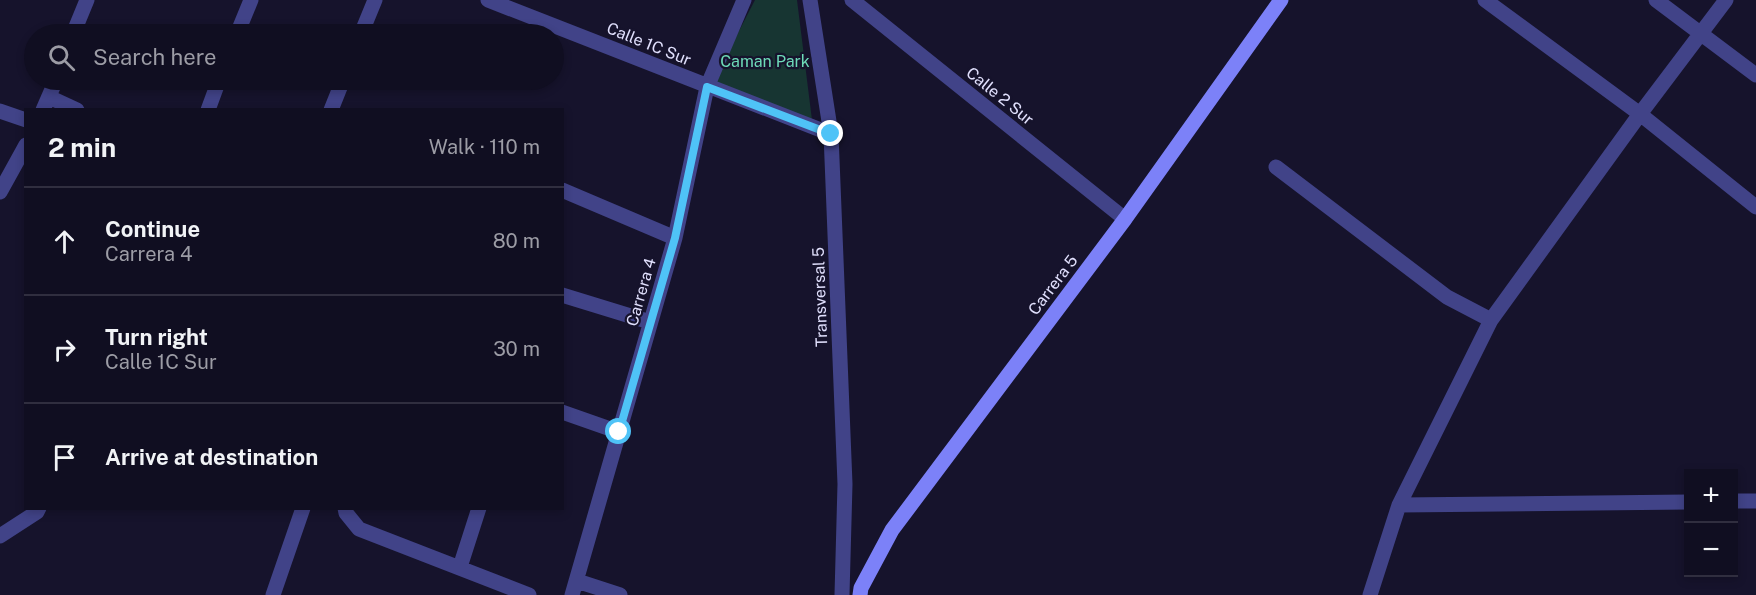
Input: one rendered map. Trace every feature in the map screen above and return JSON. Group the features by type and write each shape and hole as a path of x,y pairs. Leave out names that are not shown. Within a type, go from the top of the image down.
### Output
{"street":[{"path":"77,24 87,0"},
{"path":"241,24 251,0"},
{"path":"365,24 375,0"},
{"name":"Calle 1C Sur","path":"488,0 548,24"},
{"name":"Carrera 4","path":"574,588 675,238 707,87 744,0"},
{"name":"Transversal 5","path":"810,0 831,134 845,483 842,595"},
{"name":"Calle 2 Sur","path":"852,0 1125,219"},
{"name":"Carrera 5","path":"860,595 861,588 892,530 1125,219 1281,0"},
{"path":"1485,0 1640,114 1756,207"},
{"path":"1656,0 1756,75"},
{"path":"1371,595 1399,505 1491,320 1640,114 1726,0"},
{"name":"Calle 1C Sur","path":"564,30 831,134"},
{"path":"209,108 215,90"},
{"path":"332,108 339,90"},
{"path":"46,103 68,108"},
{"path":"0,111 24,119"},
{"path":"0,192 24,149"},
{"path":"1276,167 1447,297 1491,320"},
{"path":"564,191 675,238"},
{"path":"564,296 650,322"},
{"path":"564,413 619,432"},
{"path":"1738,501 1756,501"},
{"path":"1399,505 1684,502"},
{"path":"0,536 38,510"},
{"path":"273,595 302,510"},
{"path":"345,510 359,529 529,595"},
{"path":"460,567 478,510"},
{"path":"574,588 620,595"}],"green space":[{"name":"Caman Park","path":"755,0 797,0 812,120 713,81"}],"route":[{"path":"619,432 675,238 707,87 831,134"}]}
